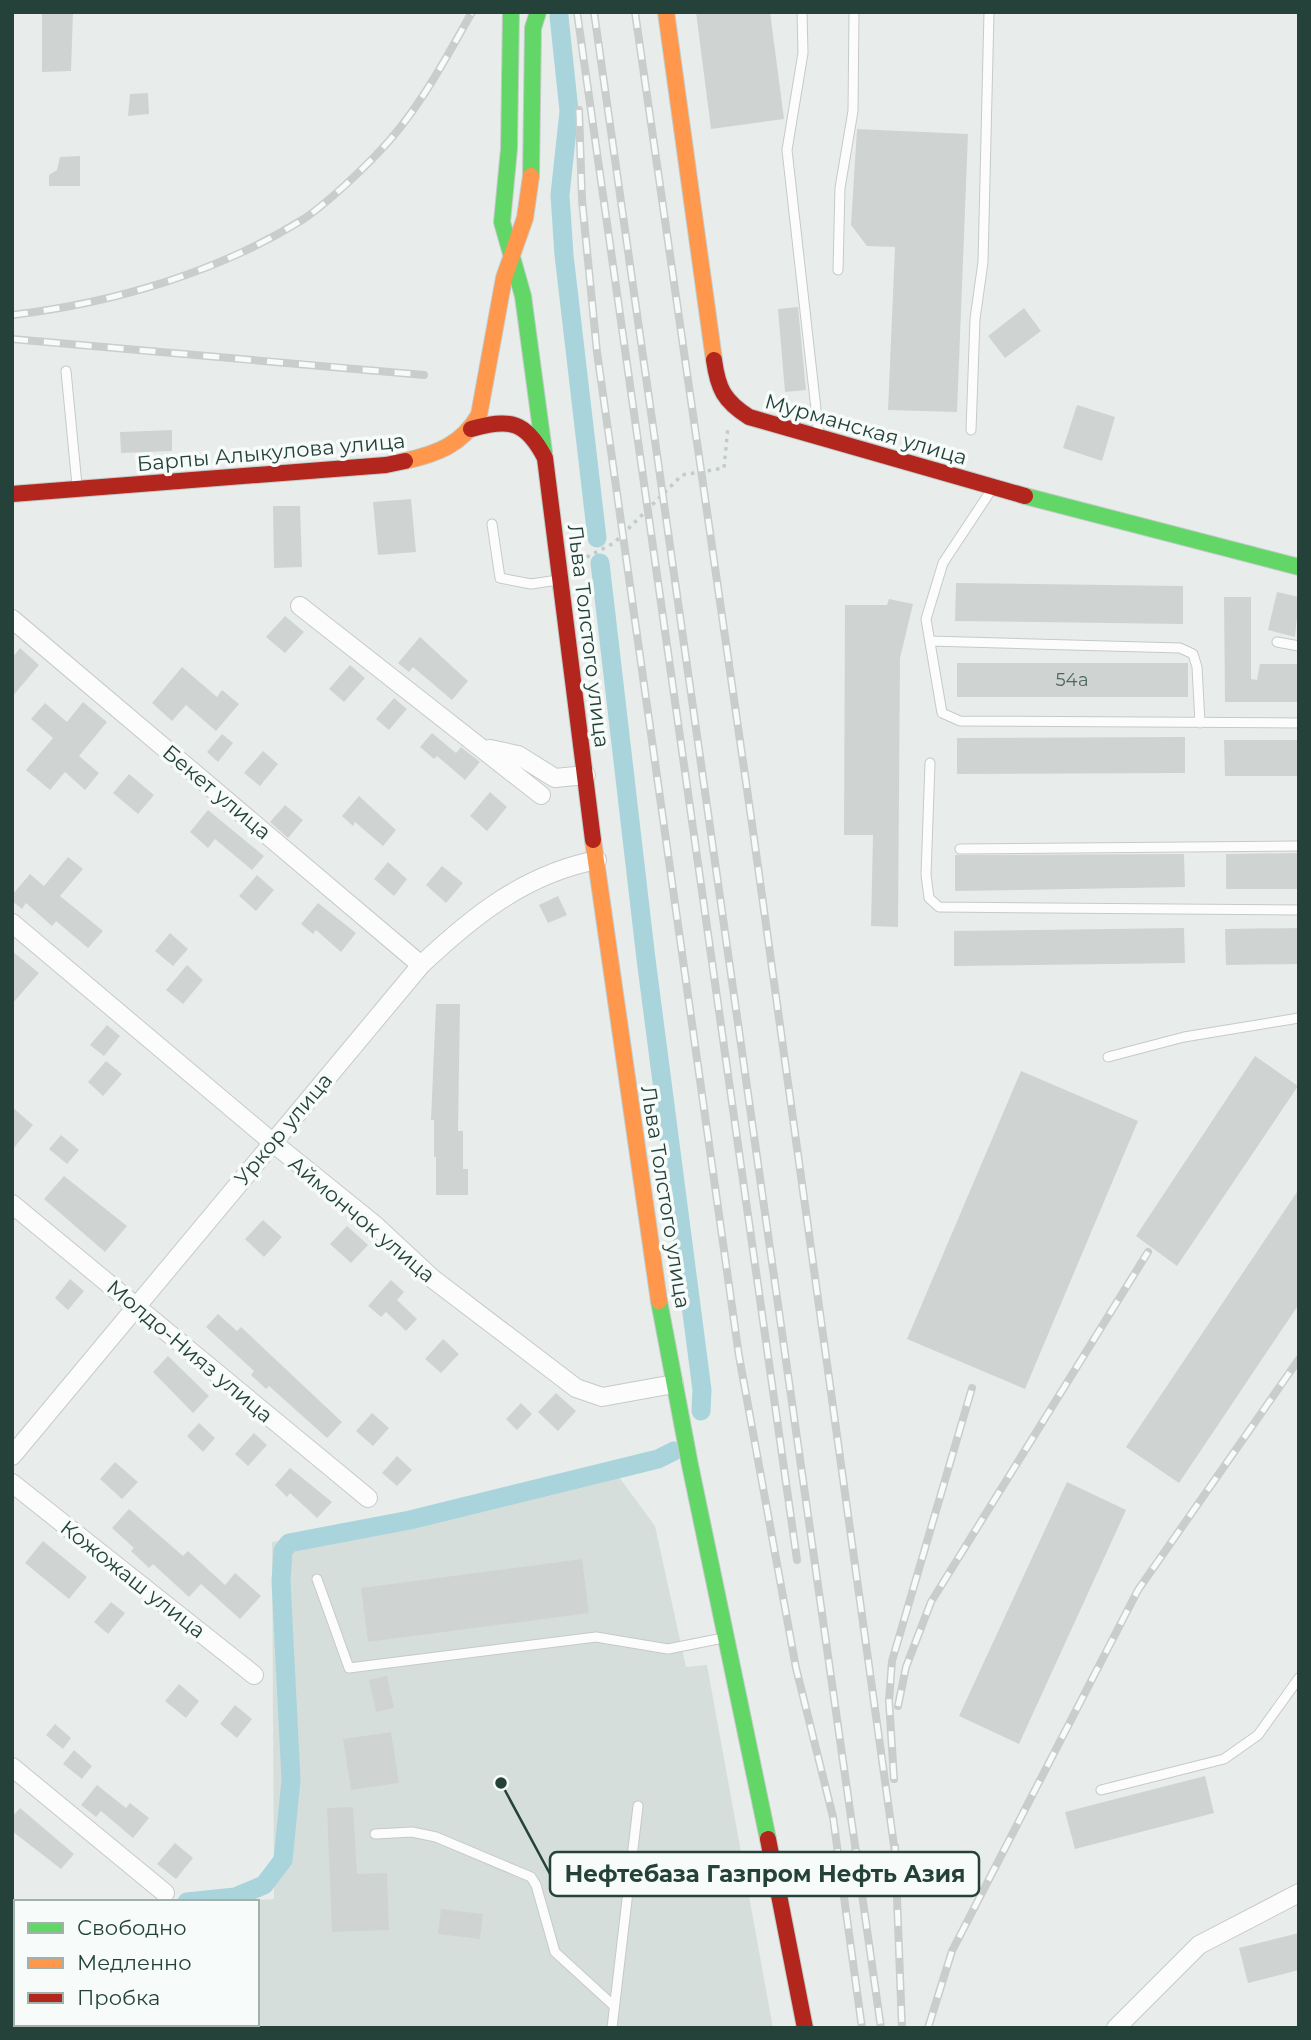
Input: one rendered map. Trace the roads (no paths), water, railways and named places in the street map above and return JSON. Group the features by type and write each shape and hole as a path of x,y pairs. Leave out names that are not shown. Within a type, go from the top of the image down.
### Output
{"main road":[{"path":"511,12 509,149 502,222 523,296 545,458"},
{"path":"471,429 479,415 488,379 510,255 525,218 534,156 533,28 538,12"},
{"name":"Мурманская улица","path":"666,12 718,388 730,405 749,417 993,487 1299,567"},
{"name":"Льва Толстого улица","path":"471,429 497,421 513,422 536,439 545,458 632,1126 674,1384 783,1905 805,2028"},
{"name":"Барпы Алыкулова улица","path":"12,494 351,470 409,462 440,453 471,429"}],"street":[{"path":"300,606 486,749 541,795"},
{"name":"Бекет улица","path":"12,619 421,965"},
{"path":"486,749 518,755 555,778 586,775"},
{"name":"Уркор улица","path":"12,1456 421,965 491,904 557,870 597,860"},
{"name":"Аймончок улица","path":"12,923 375,1225 433,1279 576,1388 587,1395 602,1397 674,1384"},
{"name":"Молдо-Нияз улица","path":"12,1204 368,1498"},
{"name":"Кожожаш улица","path":"12,1483 254,1675"},
{"path":"12,1767 165,1893"},
{"path":"1116,2028 1199,1945 1299,1893"}],"lane":[{"path":"802,12 803,53 787,150 819,437"},
{"path":"838,270 840,188 853,111 854,12"},
{"path":"971,430 975,319 983,262 989,12"},
{"path":"66,370 78,490"},
{"path":"993,487 943,563 926,619 942,713 960,721 1299,723"},
{"path":"492,524 500,578 531,584 561,580"},
{"path":"930,641 1180,649 1193,654 1198,667 1200,723"},
{"path":"1277,642 1299,646"},
{"path":"930,763 926,875 929,898 939,906 1299,910"},
{"path":"960,849 1299,846"},
{"path":"1108,1057 1184,1037 1299,1018"},
{"path":"317,1579 349,1668 596,1637 668,1649 725,1637"},
{"path":"1101,1790 1224,1759 1258,1735 1299,1678"},
{"path":"611,2028 638,1806"},
{"path":"375,1834 412,1832 436,1837 530,1877 536,1885 555,1952 613,2005"}],"waterway":[{"path":"559,16 569,111 560,195 564,255 597,538"},
{"path":"600,563 646,959 702,1390 701,1411"},
{"path":"206,1900 235,1897 264,1885 283,1860 291,1780 281,1581 283,1551 289,1543 410,1520 658,1459 674,1451"}],"railway":[{"path":"12,315 88,303 163,283 235,256 302,220 342,188 392,137 430,86 472,12"},
{"path":"577,12 797,1560"},
{"path":"594,12 881,2028"},
{"path":"635,12 753,831 895,1853"},
{"path":"579,110 582,200 597,352 739,1356 796,1668 833,1817 862,2028"},
{"path":"12,339 424,375"},
{"path":"898,1706 906,1667 931,1602 1148,1252"},
{"path":"928,2028 952,1951 1138,1590 1299,1359"},
{"path":"894,1779 889,1701 892,1661 972,1388"},
{"path":"895,1846 902,2028"}],"place":[{"name":"Нефтебаза Газпром Нефть Азия","path":"501,1783"}]}
